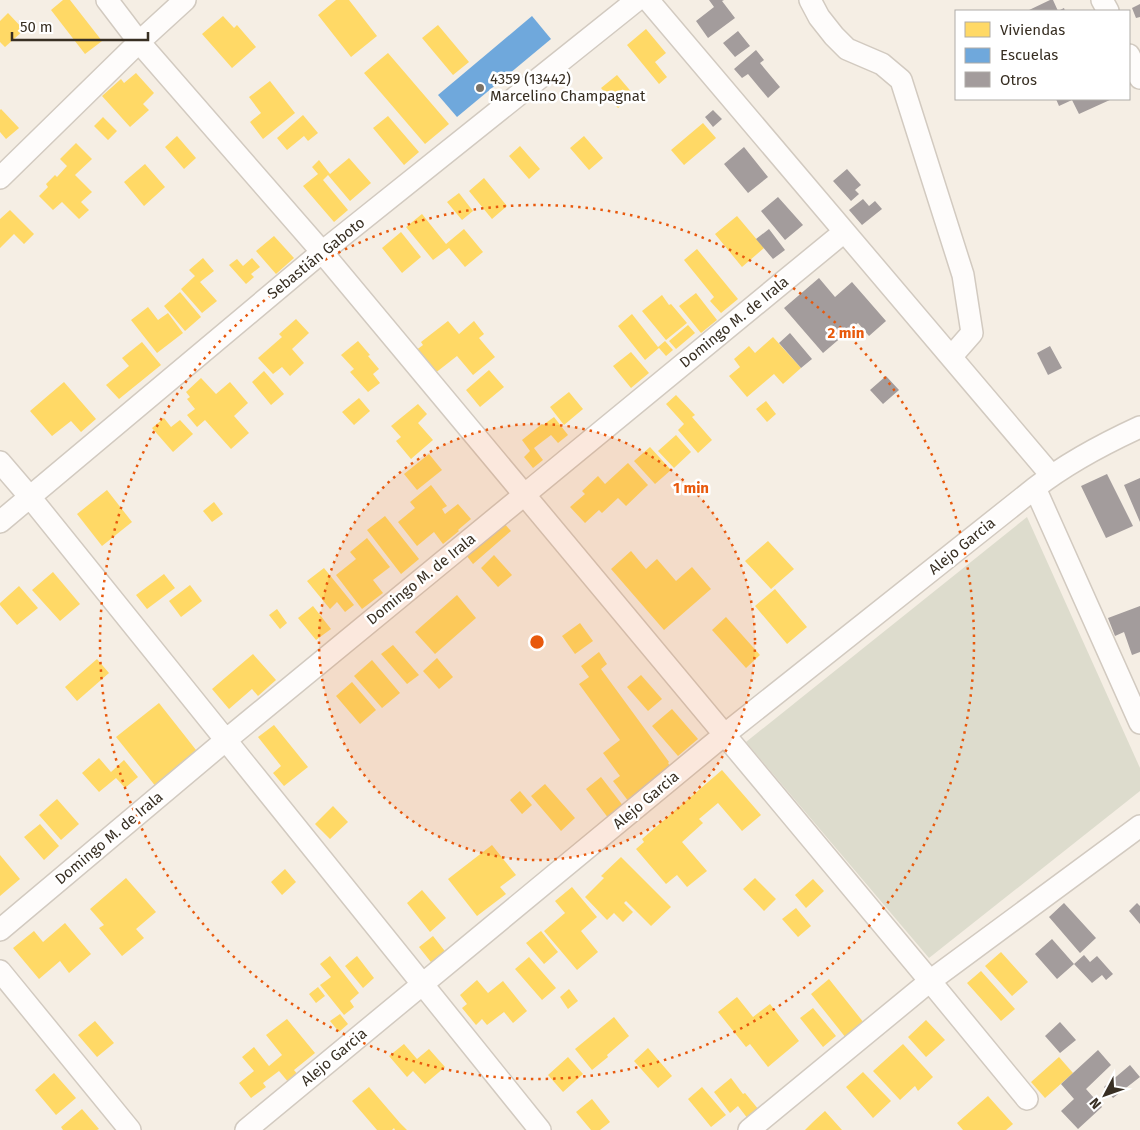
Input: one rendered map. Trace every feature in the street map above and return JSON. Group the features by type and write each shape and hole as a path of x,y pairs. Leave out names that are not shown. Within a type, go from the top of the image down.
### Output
{"street":[{"path":"106,0 140,42 322,252 1027,1099"},
{"path":"0,178 186,0"},
{"name":"Sebastián Gaboto","path":"0,522 322,252 637,0"},
{"path":"648,0 951,357 1043,482 1140,723"},
{"path":"810,0 819,17 846,49 882,64 901,80 963,274 972,334 951,357"},
{"path":"1130,57 1140,78"},
{"name":"Domingo M. de Irala","path":"0,930 226,740 844,232"},
{"name":"Alejo Garcia","path":"246,1130 724,735 1043,482 1108,442 1140,427"},
{"path":"0,462 540,1130"},
{"path":"749,1130 930,981 1140,826"},
{"path":"0,971 130,1130"}],"shaded area":[{"path":"1027,517 1140,768 1140,791 929,958 746,742"}],"building: Viviendas":[{"path":"63,0 70,0 102,41 85,54 51,10"},
{"path":"336,0 349,0 377,36 351,57 318,15"},
{"path":"8,13 24,30 5,47 0,42 0,21"},
{"path":"223,16 234,28 237,25 256,47 232,68 202,34"},
{"path":"438,25 469,62 453,75 422,38"},
{"path":"646,29 666,53 655,62 667,77 659,84 627,45"},
{"path":"388,53 449,124 425,144 364,73"},
{"path":"136,73 154,93 143,104 149,110 130,127 102,96 121,79 124,83"},
{"path":"617,75 634,95 618,108 601,88"},
{"path":"270,81 295,113 263,139 250,122 261,113 249,97"},
{"path":"1,109 19,128 6,139 0,132"},
{"path":"303,115 318,133 308,141 304,136 287,150 277,138"},
{"path":"388,116 419,152 404,165 373,128"},
{"path":"103,117 117,131 108,140 94,126"},
{"path":"703,123 716,138 684,165 671,150"},
{"path":"177,136 196,158 184,169 165,147"},
{"path":"584,136 603,158 589,170 570,148"},
{"path":"76,143 92,159 75,175 92,192 81,202 89,210 79,219 62,202 53,210 39,196 48,187 46,184 55,175 57,177 67,166 60,159"},
{"path":"520,146 540,169 529,179 509,156"},
{"path":"349,158 371,183 350,201 328,175 323,180 348,210 334,222 303,186 318,174 312,167 319,160 330,174"},
{"path":"145,164 165,187 144,206 124,182"},
{"path":"484,178 507,206 492,219 469,191"},
{"path":"459,193 473,211 462,220 447,202"},
{"path":"10,210 34,234 24,244 14,234 0,248 0,219"},
{"path":"422,214 446,244 464,229 483,252 465,267 449,248 433,260 406,227"},
{"path":"737,216 764,248 742,267 715,234"},
{"path":"401,232 421,257 402,273 382,248"},
{"path":"274,236 294,258 276,274 256,251"},
{"path":"697,249 738,299 721,313 710,301 714,297 684,260"},
{"path":"203,258 214,271 200,282 217,301 202,313 181,289 195,276 189,270"},
{"path":"252,258 260,267 251,274 254,277 246,284 229,265 237,259 243,266"},
{"path":"180,292 201,317 185,331 164,306"},
{"path":"696,293 717,320 701,333 679,306"},
{"path":"662,295 687,323 666,340 642,311"},
{"path":"148,307 158,320 168,313 183,333 157,353 131,320"},
{"path":"632,314 658,347 665,341 673,350 666,356 659,348 645,360 618,326"},
{"path":"296,319 309,333 292,349 304,363 290,376 282,367 273,374 258,358 282,337 279,334"},
{"path":"448,321 459,334 474,321 484,334 479,338 495,357 473,375 457,356 434,374 415,351 423,345 421,342"},
{"path":"688,325 695,333 676,349 669,341"},
{"path":"773,337 801,368 783,384 774,374 747,397 729,376 740,367 734,359 749,346 755,353"},
{"path":"358,341 379,369 373,374 380,383 368,392 350,372 354,369 341,355"},
{"path":"142,342 161,365 119,399 106,385 129,366 122,358"},
{"path":"631,352 649,373 631,388 613,366"},
{"path":"489,370 504,387 480,407 466,390"},
{"path":"264,371 284,394 271,405 252,382"},
{"path":"201,378 216,394 230,382 248,403 234,416 249,433 231,449 205,420 197,427 187,415 195,409 187,399 190,397 186,392"},
{"path":"64,382 96,419 81,432 71,421 52,436 30,411"},
{"path":"569,392 583,409 564,425 550,407"},
{"path":"676,395 695,415 692,417 712,440 698,453 678,430 684,424 666,404"},
{"path":"359,398 370,411 354,425 342,412"},
{"path":"766,401 776,414 767,422 756,409"},
{"path":"418,404 427,414 418,423 433,440 411,459 396,441 401,437 391,426"},
{"path":"554,417 568,435 558,443 551,435 534,448 543,460 533,468 524,457 530,451 522,440"},
{"path":"164,418 171,427 180,420 193,434 173,452 152,428"},
{"path":"676,435 691,452 674,468 658,451"},
{"path":"650,447 671,470 655,484 634,461"},
{"path":"429,454 442,470 417,490 404,474"},
{"path":"628,463 648,485 626,506 618,498 602,513 599,510 585,523 570,507 585,494 582,491 598,476 605,484"},
{"path":"431,485 447,506 442,509 445,514 458,504 471,519 443,544 434,532 417,546 398,522 415,508 410,502"},
{"path":"107,490 132,522 102,546 77,514"},
{"path":"214,502 223,514 212,522 203,511"},
{"path":"385,516 419,559 401,574 367,530"},
{"path":"503,522 511,531 473,564 466,555"},
{"path":"367,538 390,567 373,580 383,593 362,609 336,575 356,559 350,552"},
{"path":"768,541 794,569 771,589 745,561"},
{"path":"631,551 646,569 657,559 676,581 692,567 711,589 664,630 611,569"},
{"path":"494,555 512,575 498,587 481,568"},
{"path":"324,568 354,605 345,612 337,602 330,609 307,581"},
{"path":"53,572 80,604 60,621 32,590"},
{"path":"164,574 175,588 147,609 136,595"},
{"path":"190,585 202,601 181,617 169,601"},
{"path":"19,586 38,608 17,625 0,603"},
{"path":"775,589 807,627 787,644 755,606"},
{"path":"457,595 476,618 435,654 415,632"},
{"path":"313,606 331,629 316,640 298,618"},
{"path":"277,609 287,623 280,629 269,615"},
{"path":"726,617 760,655 746,668 712,630"},
{"path":"580,623 593,641 575,654 562,636"},
{"path":"393,645 419,675 407,684 381,654"},
{"path":"599,652 607,664 601,669 674,771 629,802 613,781 620,776 603,753 620,740 579,684 589,677 581,666"},
{"path":"253,654 276,680 258,696 252,689 229,709 212,689"},
{"path":"437,658 453,677 439,689 423,671"},
{"path":"97,659 109,673 77,701 65,687"},
{"path":"372,660 400,693 382,708 354,676"},
{"path":"641,675 662,699 648,711 627,687"},
{"path":"352,682 376,710 360,724 336,696"},
{"path":"159,703 200,755 157,788 116,737"},
{"path":"672,709 698,739 678,756 652,726"},
{"path":"274,725 308,767 284,786 273,773 281,766 258,737"},
{"path":"99,758 111,772 124,760 138,777 125,788 116,778 99,792 82,773"},
{"path":"722,770 761,815 742,831 718,803 699,819 703,823 682,842 707,871 687,887 677,875 666,884 636,849 644,842 642,839"},
{"path":"601,777 624,807 609,819 586,789"},
{"path":"545,784 575,818 561,831 531,796"},
{"path":"520,791 532,805 522,814 510,800"},
{"path":"57,799 79,824 61,840 39,815"},
{"path":"333,806 348,822 330,839 315,824"},
{"path":"40,824 59,846 44,860 24,837"},
{"path":"492,845 516,875 500,887 506,894 477,916 448,879"},
{"path":"0,855 20,879 0,896"},
{"path":"621,857 671,907 651,926 626,901 624,903 633,912 623,922 614,913 607,920 585,897 604,878 601,876"},
{"path":"285,869 296,882 282,895 271,882"},
{"path":"126,878 156,912 136,929 144,938 122,956 99,928 104,925 90,909"},
{"path":"755,878 776,899 764,911 743,889"},
{"path":"813,879 824,891 806,908 795,895"},
{"path":"572,887 597,917 581,931 598,952 577,970 544,931 565,913 555,901"},
{"path":"422,890 446,918 430,932 407,903"},
{"path":"796,908 811,926 798,937 782,919"},
{"path":"65,923 91,954 69,973 60,961 39,979 13,948 34,931 43,942"},
{"path":"541,931 558,952 544,964 526,943"},
{"path":"433,936 448,955 434,966 419,947"},
{"path":"1001,952 1028,982 1012,996 985,966"},
{"path":"330,956 359,993 350,1001 354,1007 344,1015 320,985 331,977 320,964"},
{"path":"357,956 374,978 363,988 345,966"},
{"path":"529,957 556,988 542,1000 515,969"},
{"path":"981,971 1015,1009 1001,1021 967,983"},
{"path":"829,979 864,1023 846,1038 811,994"},
{"path":"477,980 488,993 503,981 527,1011 513,1023 504,1012 487,1025 482,1019 476,1025 462,1008 467,1004 460,995"},
{"path":"318,987 325,996 316,1003 309,994"},
{"path":"569,989 578,1001 568,1009 560,997"},
{"path":"737,997 753,1017 770,1004 799,1041 768,1067 750,1044 746,1047 718,1012"},
{"path":"813,1008 836,1036 823,1047 800,1018"},
{"path":"340,1014 348,1024 339,1032 330,1021"},
{"path":"614,1017 629,1036 592,1070 575,1049"},
{"path":"287,1019 315,1053 294,1070 298,1075 289,1083 279,1071 263,1083 266,1087 251,1098 239,1083 254,1071 242,1057 254,1047 269,1066 282,1055 266,1035"},
{"path":"926,1020 945,1040 926,1057 908,1037"},
{"path":"95,1021 114,1043 97,1057 78,1035"},
{"path":"404,1044 417,1059 429,1049 445,1067 425,1084 413,1071 407,1077 389,1056"},
{"path":"903,1044 933,1077 918,1091 915,1086 900,1100 873,1071"},
{"path":"648,1048 672,1076 658,1088 634,1061"},
{"path":"568,1057 583,1074 563,1092 548,1075"},
{"path":"1059,1057 1073,1073 1045,1098 1031,1082"},
{"path":"863,1072 891,1101 873,1118 846,1087"},
{"path":"54,1073 76,1098 56,1115 35,1090"},
{"path":"731,1078 743,1094 745,1093 759,1110 748,1119 738,1106 730,1113 714,1092"},
{"path":"369,1087 407,1130 395,1130 394,1128 392,1130 377,1130 352,1101"},
{"path":"702,1087 726,1115 711,1127 688,1099"},
{"path":"988,1096 1013,1124 1006,1130 963,1130 957,1123"},
{"path":"592,1099 610,1122 600,1130 591,1130 576,1112"},
{"path":"82,1109 99,1129 63,1130 61,1127"},
{"path":"825,1111 842,1130 805,1130 813,1122"}],"building: Escuelas":[{"path":"532,16 551,39 457,117 438,95"}],"building: Otros":[{"path":"709,0 724,0 722,1 735,18 708,38 696,21 714,7"},
{"path":"1053,0 1058,10 1029,10"},
{"path":"1140,4 1140,17 1136,18 1132,8"},
{"path":"738,31 750,46 735,57 723,43"},
{"path":"756,50 764,60 760,63 780,87 768,98 748,74 742,78 734,69"},
{"path":"1056,100 1072,100 1059,106"},
{"path":"1072,100 1110,100 1079,114"},
{"path":"713,110 722,119 713,127 705,117"},
{"path":"744,147 768,177 748,193 724,164"},
{"path":"847,169 861,185 855,190 859,194 851,201 833,181"},
{"path":"778,197 803,225 785,240 761,211"},
{"path":"863,199 869,206 875,201 882,209 862,225 849,210"},
{"path":"769,229 785,250 773,259 756,239"},
{"path":"819,278 835,297 852,282 886,321 869,336 858,323 823,353 784,308"},
{"path":"790,333 812,359 801,368 779,343"},
{"path":"1050,346 1062,368 1048,375 1037,353"},
{"path":"886,376 899,390 883,404 870,390"},
{"path":"1107,474 1133,526 1106,538 1081,486"},
{"path":"1140,478 1140,522 1124,485"},
{"path":"1140,606 1140,652 1132,655 1124,632 1115,636 1108,618"},
{"path":"1064,903 1096,938 1080,953 1049,917"},
{"path":"1137,903 1140,906 1140,924 1129,911"},
{"path":"1052,939 1074,964 1057,979 1035,954"},
{"path":"1084,955 1090,962 1097,956 1113,974 1106,980 1102,975 1092,983 1074,964"},
{"path":"1060,1022 1076,1040 1060,1053 1045,1036"},
{"path":"1098,1050 1111,1065 1086,1089 1102,1107 1078,1129 1061,1111 1074,1099 1061,1084"},
{"path":"1130,1065 1140,1077 1113,1098 1104,1087"}],"place":[{"name":"4359 (13442) Marcelino Champagnat","path":"480,88"}]}
